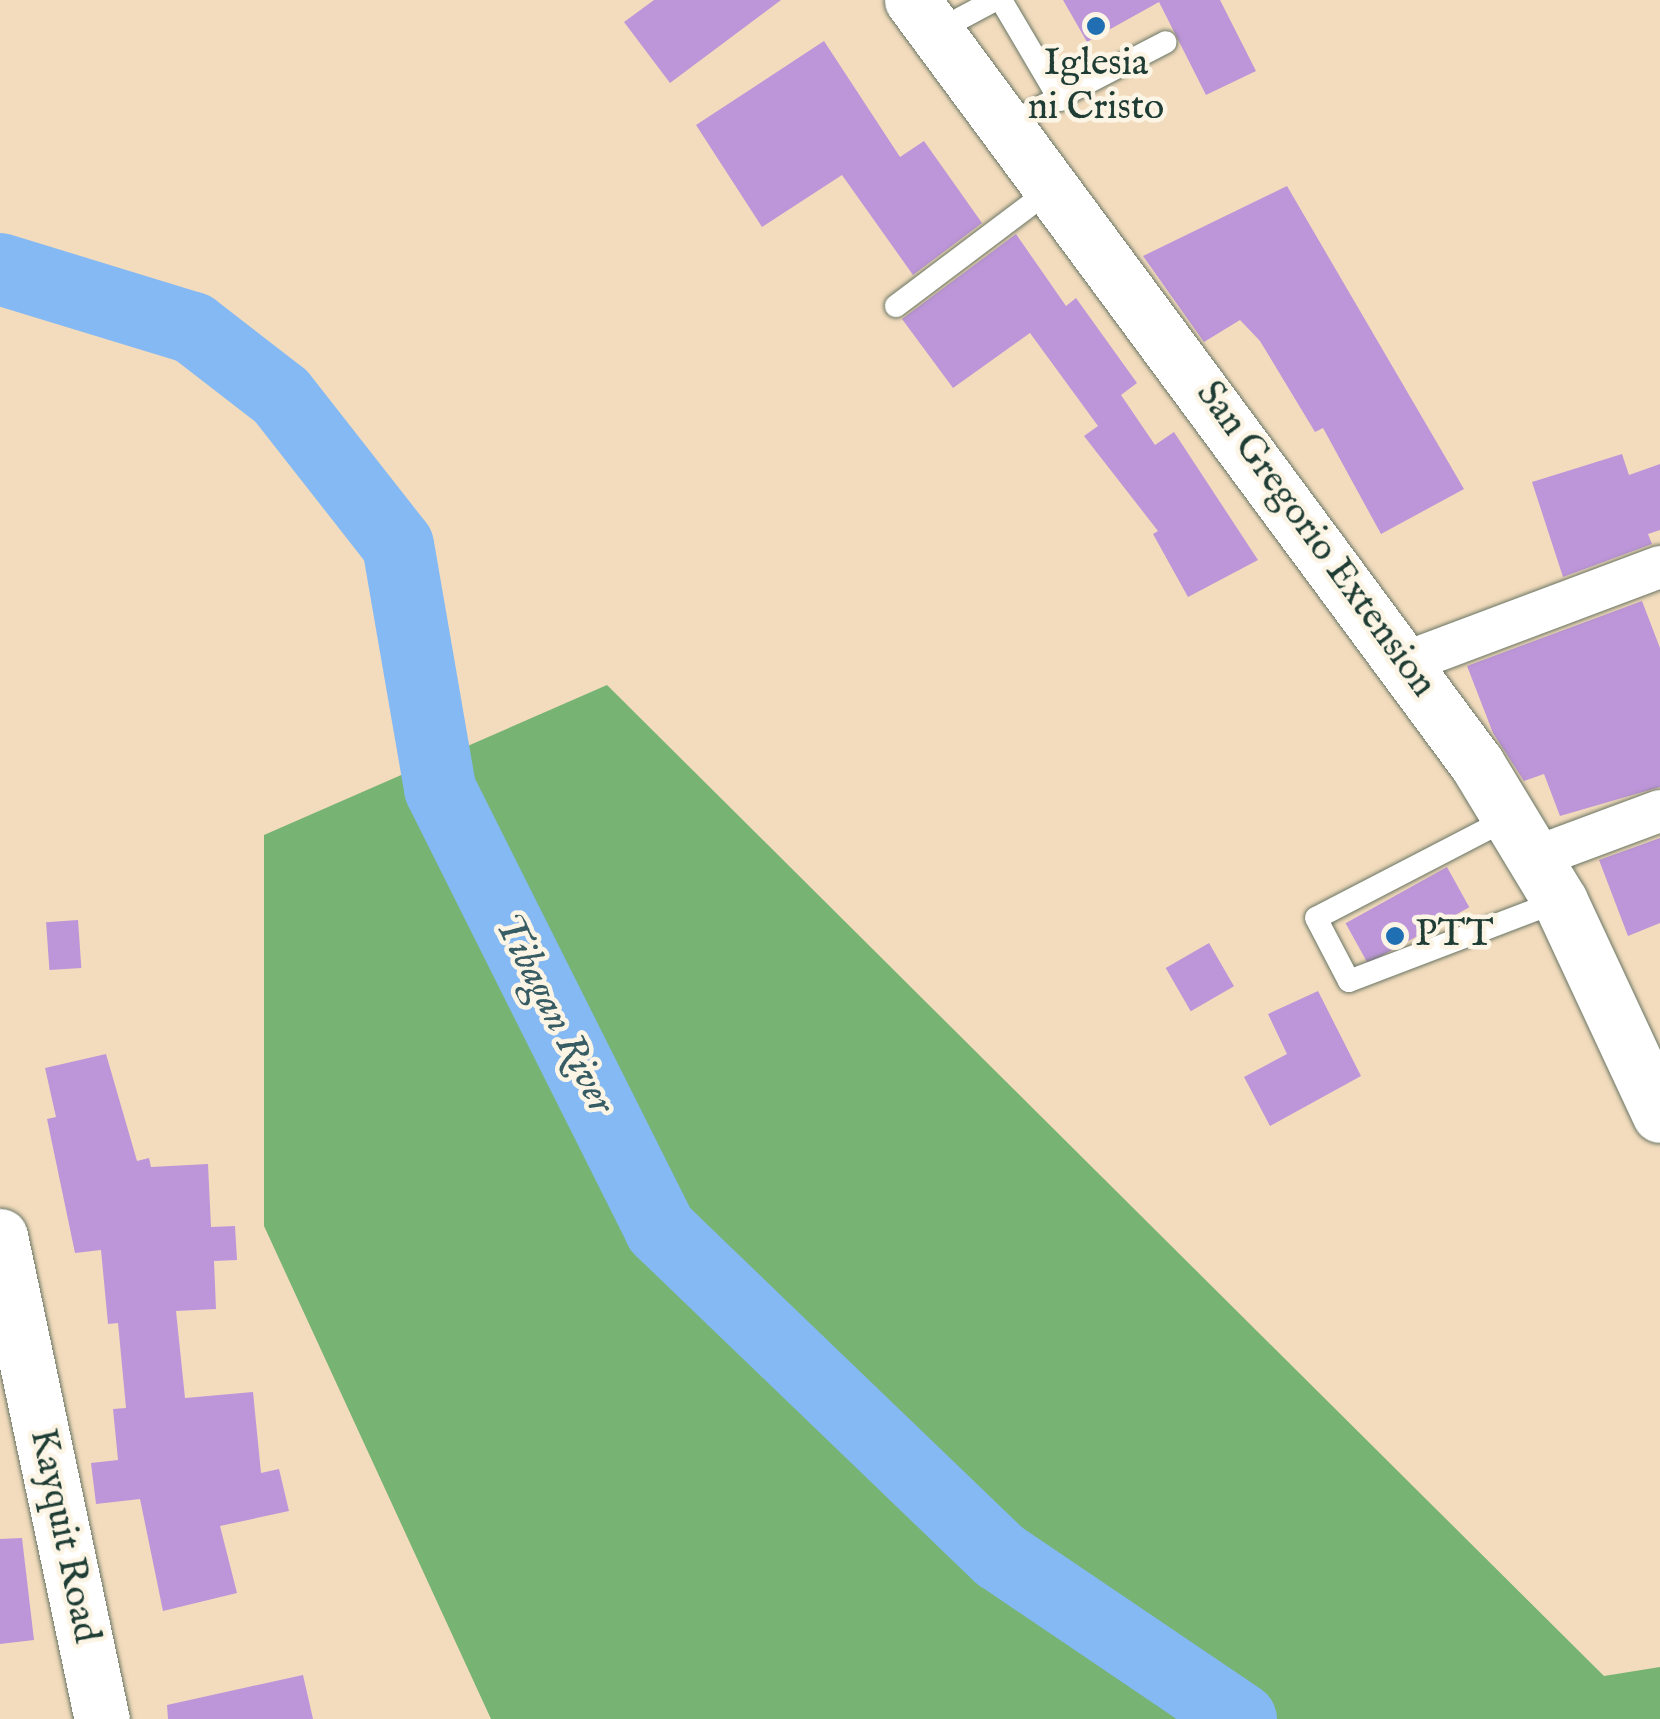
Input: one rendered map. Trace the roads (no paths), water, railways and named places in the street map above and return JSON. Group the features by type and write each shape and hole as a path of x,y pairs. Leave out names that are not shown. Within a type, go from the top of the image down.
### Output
{"main road":[{"name":"San Gregorio Extension","path":"924,16 1408,662 1536,858 1660,1116"},
{"name":"Kayquit Road","path":"0,1236 102,1719"}],"street":[{"path":"1408,662 1660,567"},
{"path":"1536,858 1660,811"}],"lane":[{"path":"924,16 998,0 1060,100"},
{"path":"1004,126 1166,42"},
{"path":"896,306 1051,189"},
{"path":"1536,858 1349,981 1316,918 1536,858"}],"waterway":[{"name":"Tibagan River","path":"0,269 193,328 281,396 398,545 440,789 660,1229 1000,1556 1241,1719"}],"place":[{"name":"Iglesia ni Cristo","path":"1096,26"},
{"name":"PTT","path":"1395,936"}]}
